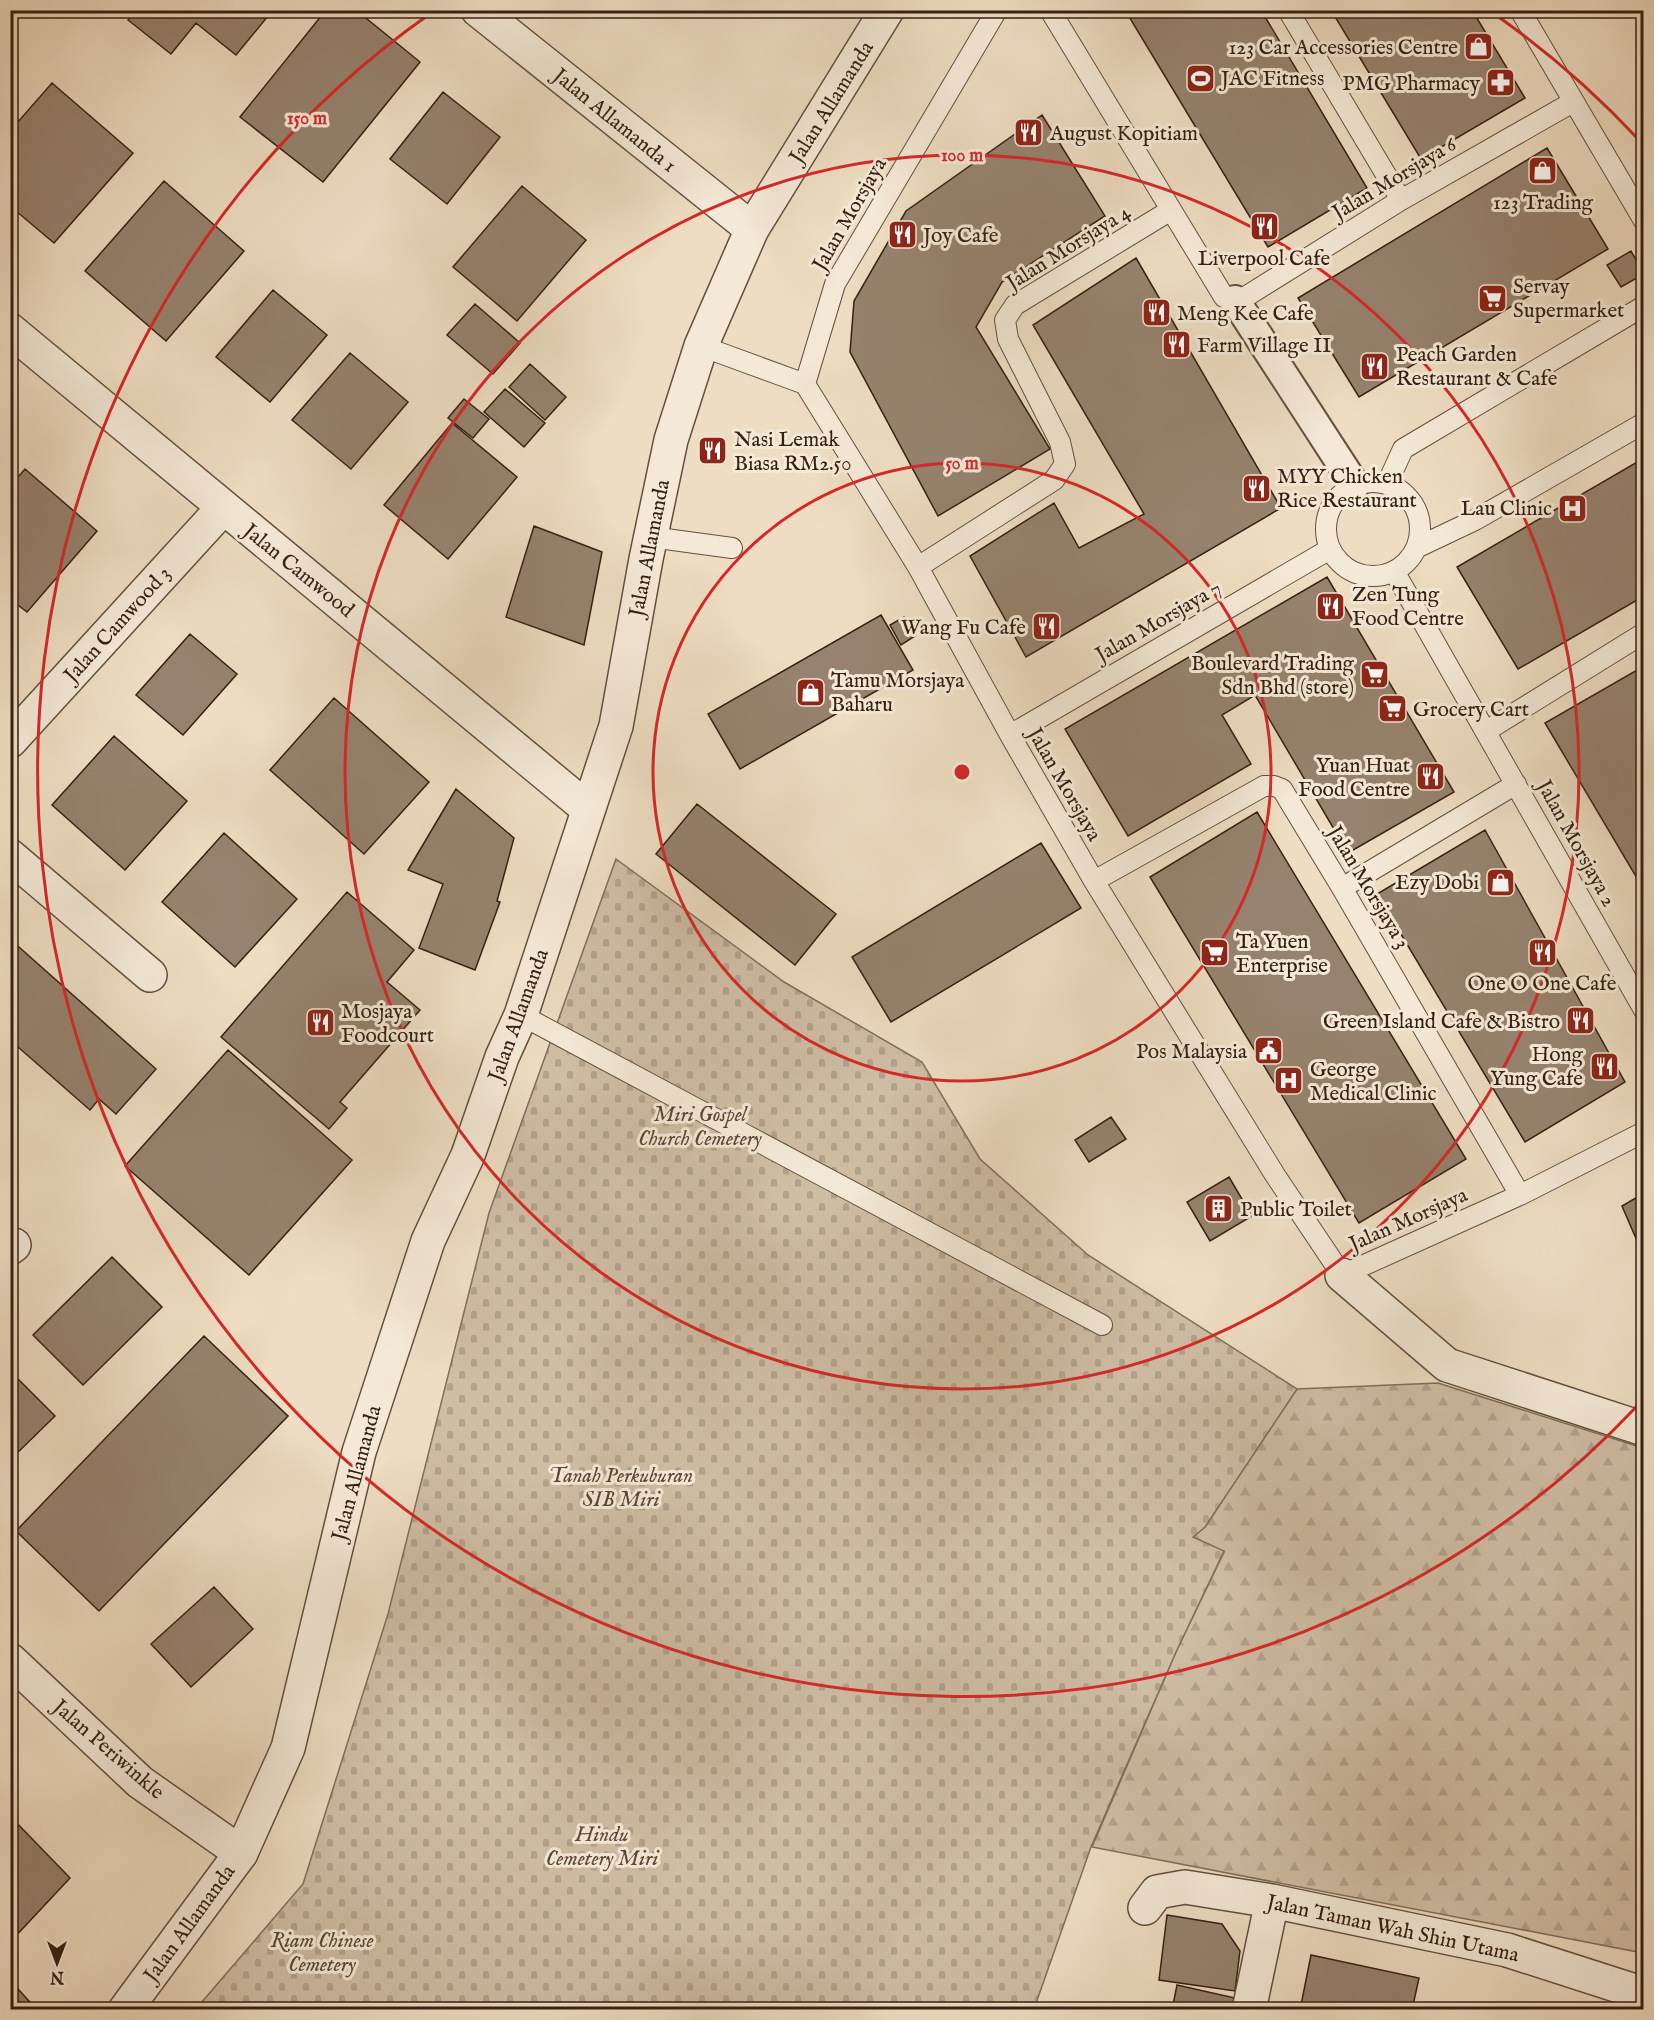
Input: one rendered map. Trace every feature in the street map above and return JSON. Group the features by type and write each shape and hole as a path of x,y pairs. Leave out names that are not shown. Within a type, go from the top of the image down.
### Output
{"street":[{"name":"Jalan Allamanda 1","path":"478,10 752,230"},
{"name":"Jalan Allamanda","path":"125,2010 241,1853 288,1749 359,1452 428,1241 468,1155 502,1057 521,1015 616,726 671,440 701,346 752,230 887,10"},
{"path":"1238,300 1355,486"},
{"name":"Jalan Camwood","path":"10,330 588,809"},
{"name":"Jalan Camwood 3","path":"10,741 223,508"},
{"path":"10,856 150,975"},
{"path":"1342,1275 1447,1365 1644,1429"},
{"name":"Jalan Periwinkle","path":"10,1660 140,1782 241,1853"},
{"name":"Jalan Taman Wah Shin Utama","path":"1145,1908 1157,1892 1185,1887 1272,1901 1507,1950 1644,1994"},
{"path":"1249,2010 1272,1901"}],"lane":[{"name":"Jalan Morsjaya","path":"997,10 834,284 805,384 918,567 1010,735 1094,881 1264,1157 1342,1275 1520,1195 1644,1132"},
{"path":"1050,10 1224,297 1238,300"},
{"path":"1287,10 1401,200"},
{"path":"1520,10 1644,221"},
{"name":"Jalan Morsjaya 6","path":"1238,300 1401,200 1573,102"},
{"name":"Jalan Morsjaya 4","path":"918,567 1054,480 1065,464 1060,442 1008,339 1005,320 1015,304 1171,210"},
{"path":"1387,484 1403,449 1644,306"},
{"path":"701,346 805,384"},
{"path":"1416,548 1475,520 1644,423"},
{"path":"1371,482 1387,484 1401,492 1412,502 1416,510 1420,533 1416,548 1407,562 1394,572 1380,576 1365,576 1351,571 1330,549 1326,527 1332,505 1342,494 1355,486 1371,482"},
{"path":"651,537 732,548"},
{"name":"Jalan Morsjaya 7","path":"1010,735 1330,549"},
{"name":"Jalan Morsjaya 2","path":"1394,572 1644,1011"},
{"path":"1486,730 1644,633"},
{"path":"1342,888 1516,784"},
{"name":"Jalan Morsjaya 3","path":"1094,881 1263,786 1282,789 1520,1195"},
{"path":"521,1015 1102,1324"}],"green space":[{"path":"616,859 784,982 922,1062 980,1159 1088,1255 1297,1389 1205,1527 1193,1537 1224,1551 1176,1652 1091,1847 1034,2009 195,2010 303,1884 388,1614 489,1213"},
{"path":"1438,1383 1643,1448 1643,1953 1092,1847 1176,1652 1224,1552 1193,1537 1205,1527 1297,1389"}],"building":[{"path":"136,10 273,10 236,55 196,23 171,54 128,20"},
{"path":"326,10 356,10 420,62 323,182 240,117"},
{"path":"1125,10 1261,10 1367,188 1268,247"},
{"path":"1331,10 1472,10 1525,98 1421,159"},
{"path":"52,83 133,153 54,243 10,206 10,131"},
{"path":"443,92 500,137 447,204 390,159"},
{"path":"1042,115 1105,216 1002,282 976,327 1050,449 938,516 850,352 854,301 906,211"},
{"path":"1547,148 1608,249 1359,397 1298,298"},
{"path":"164,181 244,251 166,341 85,271"},
{"path":"522,186 586,240 517,321 453,267"},
{"path":"1631,251 1644,274 1621,287 1607,265"},
{"path":"1136,258 1281,508 1026,657 970,556 1054,503 1079,548 1144,514 1033,325"},
{"path":"273,290 327,335 270,402 216,357"},
{"path":"475,304 520,343 493,374 447,335"},
{"path":"350,353 408,402 351,469 292,420"},
{"path":"530,364 566,397 545,420 509,387"},
{"path":"505,389 545,423 524,447 484,412"},
{"path":"464,399 489,419 473,438 448,418"},
{"path":"452,423 517,477 448,559 384,505"},
{"path":"1644,458 1644,596 1518,669 1457,567"},
{"path":"25,469 97,531 27,612 10,599 10,486"},
{"path":"534,526 602,552 584,645 506,617"},
{"path":"1327,577 1454,792 1348,853 1255,695 1222,715 1251,764 1128,836 1065,729"},
{"name":"Tamu Morsjaya Baharu","path":"881,615 913,670 740,769 708,714"},
{"path":"904,617 915,636 901,645 890,625"},
{"path":"190,634 237,674 183,735 136,695"},
{"path":"1644,666 1644,890 1545,723"},
{"path":"334,698 429,782 364,854 270,770"},
{"path":"114,736 187,801 125,870 52,805"},
{"path":"456,789 514,838 497,901 500,902 475,970 419,948 443,884 408,870"},
{"path":"697,804 836,914 795,965 656,854"},
{"path":"1257,812 1466,1159 1359,1223 1150,877"},
{"path":"1485,830 1625,1082 1525,1142 1377,894"},
{"path":"224,833 297,899 235,967 162,902"},
{"path":"1041,843 1081,908 891,1022 852,957"},
{"name":"Mosjaya Foodcourt","path":"347,892 414,950 387,982 420,1010 340,1102 347,1108 329,1129 221,1037"},
{"path":"10,939 156,1069 116,1114 99,1099 90,1110 10,1040"},
{"path":"228,1050 352,1160 249,1275 125,1166"},
{"path":"1111,1117 1126,1139 1089,1162 1075,1140"},
{"name":"Public Toilet","path":"1229,1177 1252,1216 1210,1241 1187,1202"},
{"path":"1644,1193 1644,1241 1638,1243 1622,1206"},
{"path":"112,1257 162,1307 83,1385 33,1335"},
{"path":"204,1336 288,1416 99,1611 16,1531"},
{"path":"10,1371 55,1416 10,1460"},
{"path":"214,1587 253,1629 191,1687 151,1644"},
{"path":"10,1816 70,1878 10,1942"},
{"path":"1167,1915 1222,1924 1240,1951 1235,1991 1159,1980"},
{"path":"1311,1955 1419,1978 1412,2010 1300,2010"},
{"path":"10,1980 37,2010 10,2010"},
{"path":"1177,1985 1235,1998 1233,2010 1172,2010"}],"place":[{"name":"123 Car Accessories Centre","path":"1479,47"},
{"name":"JAC Fitness","path":"1200,78"},
{"name":"PMG Pharmacy","path":"1501,83"},
{"name":"August Kopitiam","path":"1029,133"},
{"name":"123 Trading","path":"1543,171"},
{"name":"Liverpool Cafe","path":"1264,227"},
{"name":"Joy Cafe","path":"902,235"},
{"name":"Servay Supermarket","path":"1492,298"},
{"name":"Meng Kee Cafe","path":"1156,313"},
{"name":"Farm Village II","path":"1176,345"},
{"name":"Peach Garden Restaurant & Cafe","path":"1375,366"},
{"name":"Nasi Lemak Biasa RM2.50","path":"713,451"},
{"name":"MYY Chicken Rice Restaurant","path":"1256,488"},
{"name":"Lau Clinic","path":"1573,508"},
{"name":"Zen Tung Food Centre","path":"1331,606"},
{"name":"Wang Fu Cafe","path":"1047,627"},
{"name":"Boulevard Trading Sdn Bhd (store)","path":"1375,675"},
{"name":"Tamu Morsjaya Baharu","path":"810,692"},
{"name":"Grocery Cart","path":"1392,709"},
{"name":"Yuan Huat Food Centre","path":"1431,777"},
{"name":"Ezy Dobi","path":"1500,882"},
{"name":"One O One Cafe","path":"1542,952"},
{"name":"Ta Yuen Enterprise","path":"1215,953"},
{"name":"Green Island Cafe & Bistro","path":"1581,1021"},
{"name":"Mosjaya Foodcourt","path":"320,1023"},
{"name":"Pos Malaysia","path":"1268,1051"},
{"name":"Hong Yung Cafe","path":"1604,1066"},
{"name":"George Medical Clinic","path":"1289,1081"},
{"name":"Public Toilet","path":"1219,1209"}],"park label":[{"name":"Miri Gospel Church Cemetery","path":"700,1126"},
{"name":"Tanah Perkuburan SIB Miri","path":"621,1487"},
{"name":"Hindu Cemetery Miri","path":"602,1846"},
{"name":"Riam Chinese Cemetery","path":"322,1952"}]}
